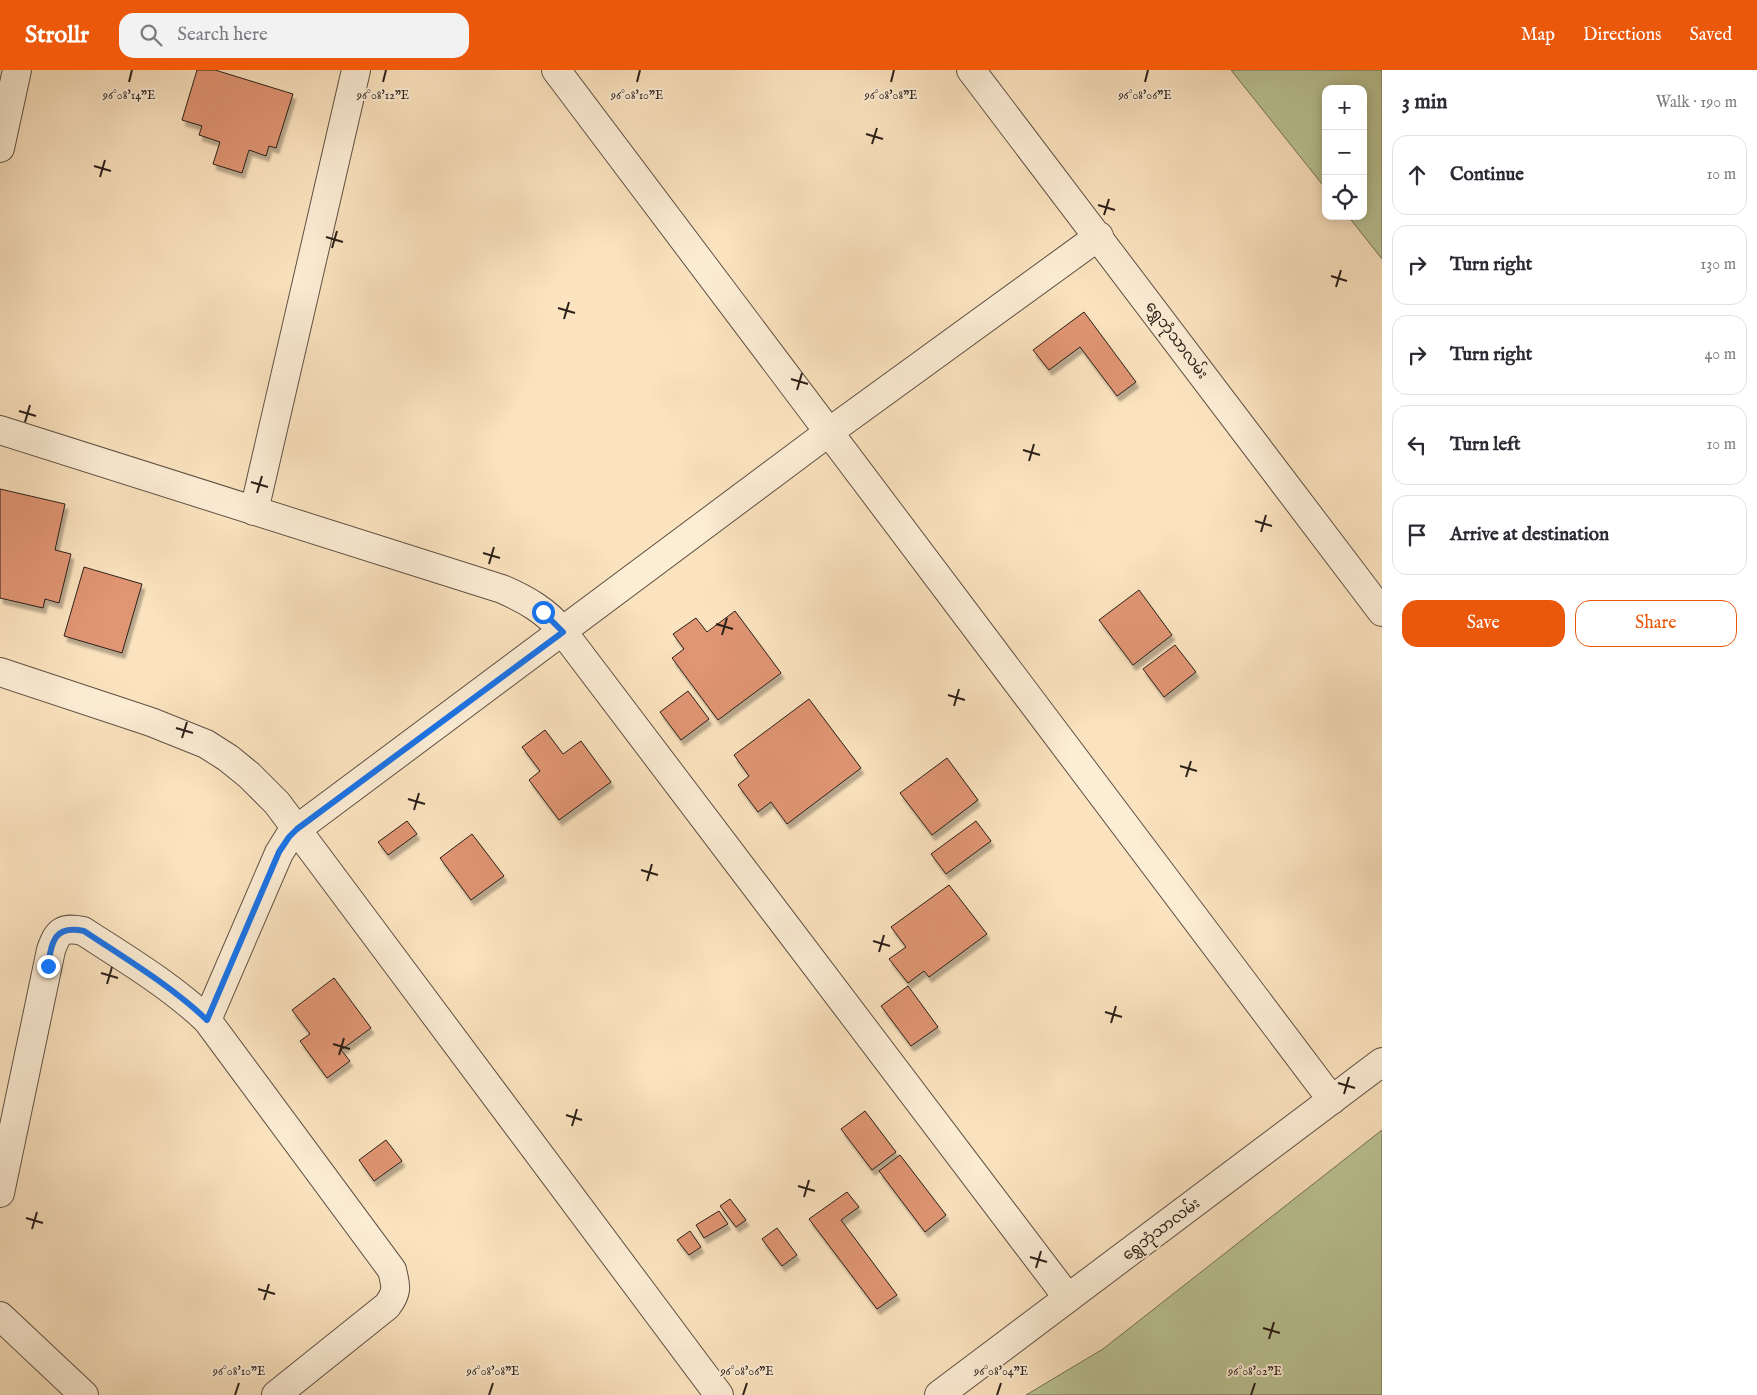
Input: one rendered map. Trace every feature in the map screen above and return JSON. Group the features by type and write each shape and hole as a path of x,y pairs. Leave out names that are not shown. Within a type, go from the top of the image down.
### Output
{"street":[{"path":"0,148 17,70"},
{"path":"254,511 356,70"},
{"path":"556,70 1332,1100"},
{"name":"ရွှေဘုံသာလမ်း","path":"971,70 1382,612"},
{"path":"207,1020 279,852 297,829 829,432 1098,236"},
{"path":"0,430 502,589 526,600 543,612 563,632 1068,1298"},
{"path":"0,672 151,722 206,744 228,758 249,775 277,803 719,1395"},
{"path":"0,1193 51,950 56,937 62,930 84,931 165,984 207,1020 392,1270 395,1284 394,1296 387,1306 276,1395"},
{"name":"ရွှေဘုံသာလမ်း","path":"939,1395 1382,1062"},
{"path":"0,1316 84,1395"}],"green space":[{"path":"1231,70 1382,70 1382,259 1351,220 1367,220 1367,85 1322,85 1322,184"},
{"path":"1382,1130 1382,1395 1026,1395 1103,1349"}],"building":[{"path":"197,70 215,70 293,94 276,148 269,146 266,156 249,150 242,173 213,164 220,142 199,135 202,126 182,120"},
{"path":"1084,312 1136,382 1117,396 1080,347 1049,370 1033,350"},
{"path":"0,489 65,504 55,550 71,554 59,603 45,599 43,608 0,598"},
{"path":"84,567 142,584 122,653 64,636"},
{"path":"1139,590 1172,635 1133,665 1099,620"},
{"path":"735,611 781,673 718,720 672,658 684,649 673,634 696,618 707,632"},
{"path":"1175,645 1196,672 1164,697 1143,669"},
{"path":"688,691 709,719 681,740 660,712"},
{"path":"809,699 861,768 787,824 771,802 758,812 738,785 749,776 734,755"},
{"path":"545,730 563,754 581,741 611,782 559,820 529,780 540,771 522,747"},
{"path":"947,758 978,800 932,835 900,793"},
{"path":"407,821 417,834 388,855 378,842"},
{"path":"976,821 991,841 946,874 931,854"},
{"path":"472,834 504,876 471,900 440,858"},
{"path":"949,885 987,934 929,977 924,971 908,983 889,959 906,947 891,927"},
{"path":"334,978 371,1028 341,1050 350,1061 327,1078 300,1041 310,1034 292,1010"},
{"path":"908,986 938,1027 911,1046 881,1006"},
{"path":"865,1111 896,1152 872,1170 841,1129"},
{"path":"386,1140 402,1161 374,1181 359,1160"},
{"path":"900,1155 946,1215 925,1232 879,1171"},
{"path":"847,1192 859,1207 841,1220 897,1295 877,1309 809,1219"},
{"path":"730,1199 746,1220 736,1227 720,1206"},
{"path":"719,1211 728,1224 704,1238 696,1225"},
{"path":"777,1228 797,1255 782,1266 762,1239"},
{"path":"690,1231 701,1247 689,1255 677,1240"}],"route":[{"path":"48,966 56,937 62,930 84,931 165,984 207,1020 279,852 289,837 297,829 563,632 543,612"}]}
